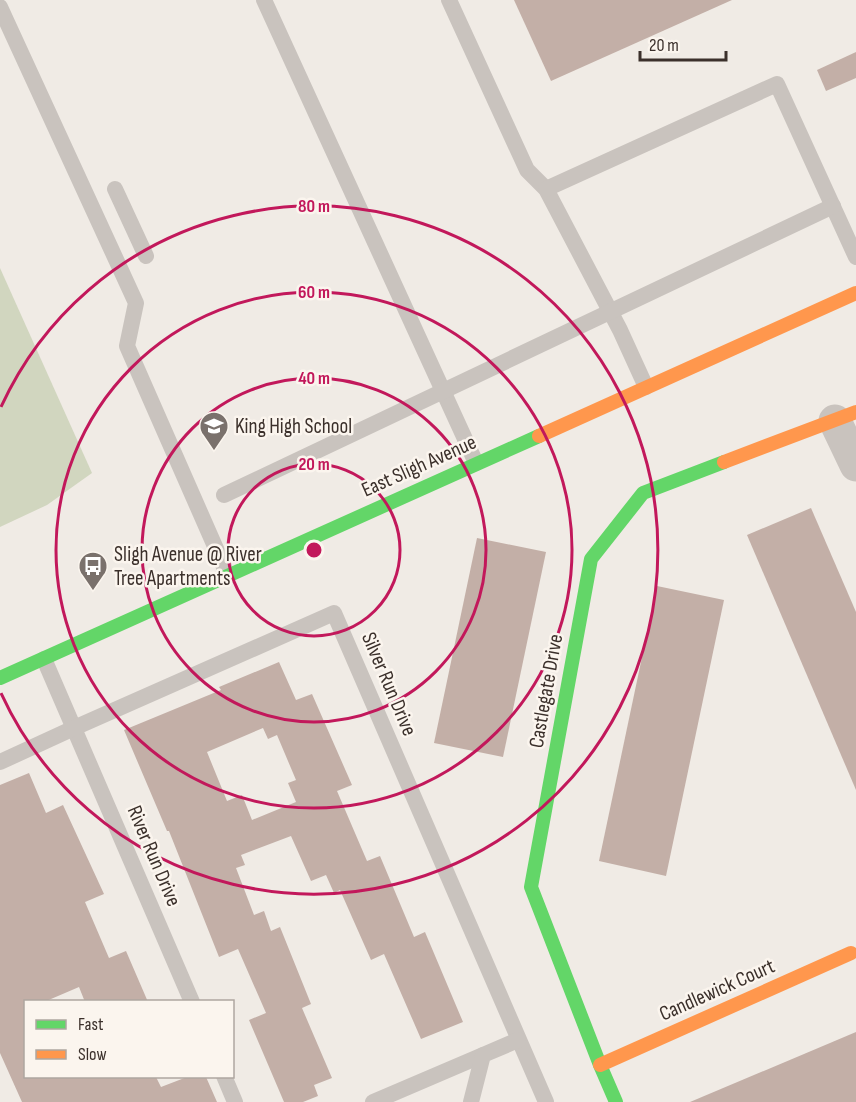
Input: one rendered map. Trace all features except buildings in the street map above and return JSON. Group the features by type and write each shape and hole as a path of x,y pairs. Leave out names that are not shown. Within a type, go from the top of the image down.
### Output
{"street":[{"name":"East Sligh Avenue","path":"0,678 856,293"},
{"path":"846,416 856,465"},
{"name":"Castlegate Drive","path":"616,1102 531,887 591,559 643,493 846,416"},
{"name":"Candlewick Court","path":"600,1065 851,952"}],"lane":[{"path":"264,0 476,464"},
{"path":"449,0 527,170 546,189 611,311 646,387"},
{"path":"0,7 136,303 126,346 228,576"},
{"path":"546,189 777,84 856,257"},
{"path":"115,189 146,256"},
{"path":"224,495 833,206"},
{"name":"Silver Run Drive","path":"74,728 334,613 546,1102"},
{"path":"0,762 74,728 44,659"},
{"name":"River Run Drive","path":"74,728 191,1000"},
{"path":"373,1102 518,1040"},
{"path":"471,1102 483,1055"},
{"path":"224,1078 235,1102"}],"green space":[{"path":"0,268 92,473 47,505 0,527"}],"traffic: fast":[{"path":"0,678 539,436"},
{"path":"616,1102 531,887 591,559 643,493 724,462"}],"traffic: slow":[{"path":"539,436 856,293"},
{"path":"724,462 856,412"},
{"path":"600,1065 851,953"}],"place":[{"name":"King High School","path":"214,452"},
{"name":"Sligh Avenue @ River Tree Apartments","path":"93,592"}]}
